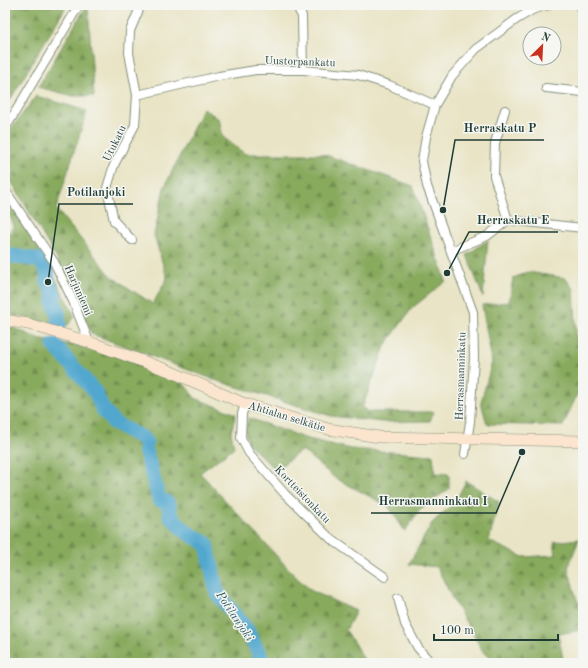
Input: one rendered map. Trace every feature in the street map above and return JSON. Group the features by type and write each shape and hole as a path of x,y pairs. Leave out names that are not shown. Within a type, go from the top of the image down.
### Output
{"street":[{"path":"5,129 79,5"},
{"name":"Utukatu","path":"132,240 114,221 107,188 114,165 135,125 137,95 129,53 130,30 141,5"},
{"path":"296,5 302,16 303,70"},
{"name":"Herrasmanninkatu","path":"465,454 470,422 474,358 473,312 427,186 422,160 426,138 435,105 452,76 476,49 517,19 534,9 550,5"},
{"path":"580,5 583,18"},
{"name":"Uustorpankatu","path":"137,95 219,76 256,70 303,70 358,75 389,85 435,105"},
{"path":"546,88 583,92"},
{"path":"505,110 495,143 494,176 508,220"},
{"name":"Harjuniemi","path":"5,188 54,262 73,301 90,342"},
{"path":"451,252 487,236 508,220 583,228"},
{"name":"Ahtialan selkätie","path":"5,320 28,324 90,342 167,370 245,404 328,429 379,437 583,441"},
{"name":"Kortteistonkatu","path":"245,404 242,414 241,438 249,453 284,493 331,539 385,577"},
{"path":"398,598 405,624 418,648 431,663"}],"green space":[{"path":"5,5 67,5 10,100 5,93"},
{"path":"87,5 94,96 73,96 38,87"},
{"path":"36,96 87,111 56,209 112,277 153,304 167,278 154,235 164,188 203,108 219,119 223,137 245,154 323,154 413,186 446,281 412,308 385,346 362,408 369,412 434,412 430,421 382,422 331,416 218,381 92,334 57,259 5,171 5,137"},
{"path":"5,197 27,227 75,317 65,328 59,325 5,314 5,238 14,226 5,207"},
{"path":"488,240 483,297 467,255"},
{"path":"528,272 565,278 574,289 577,346 583,349 583,381 563,426 487,424 481,402 492,362 482,305 509,302 513,278"},
{"path":"5,326 42,340 95,348 181,380 195,398 236,414 231,432 234,447 200,473 298,579 312,591 356,611 346,630 366,663 5,663"},
{"path":"249,418 304,438 351,449 433,455 435,473 449,474 449,489 420,509 405,531 388,506 335,478 302,450 275,470 248,443 245,429"},
{"path":"466,481 499,502 489,541 523,557 556,555 554,542 579,539 568,568 577,600 583,608 583,630 558,634 564,663 501,663 484,653 453,600 437,567 409,564 432,523 455,502"}],"waterway":[{"name":"Potilanjoki","path":"5,255 39,260 47,271 48,282 54,293 54,303 58,313 59,325"},
{"name":"Potilanjoki","path":"54,345 95,392 102,408 114,423 142,438 146,443 145,449 159,499 168,504 170,515 185,531 207,544 217,593 247,630 264,663"}],"place":[{"name":"Herraskatu P","path":"443,210"},
{"name":"Herraskatu E","path":"447,273"},
{"name":"Potilanjoki","path":"48,282"},
{"name":"Herrasmanninkatu I","path":"522,452"}]}
